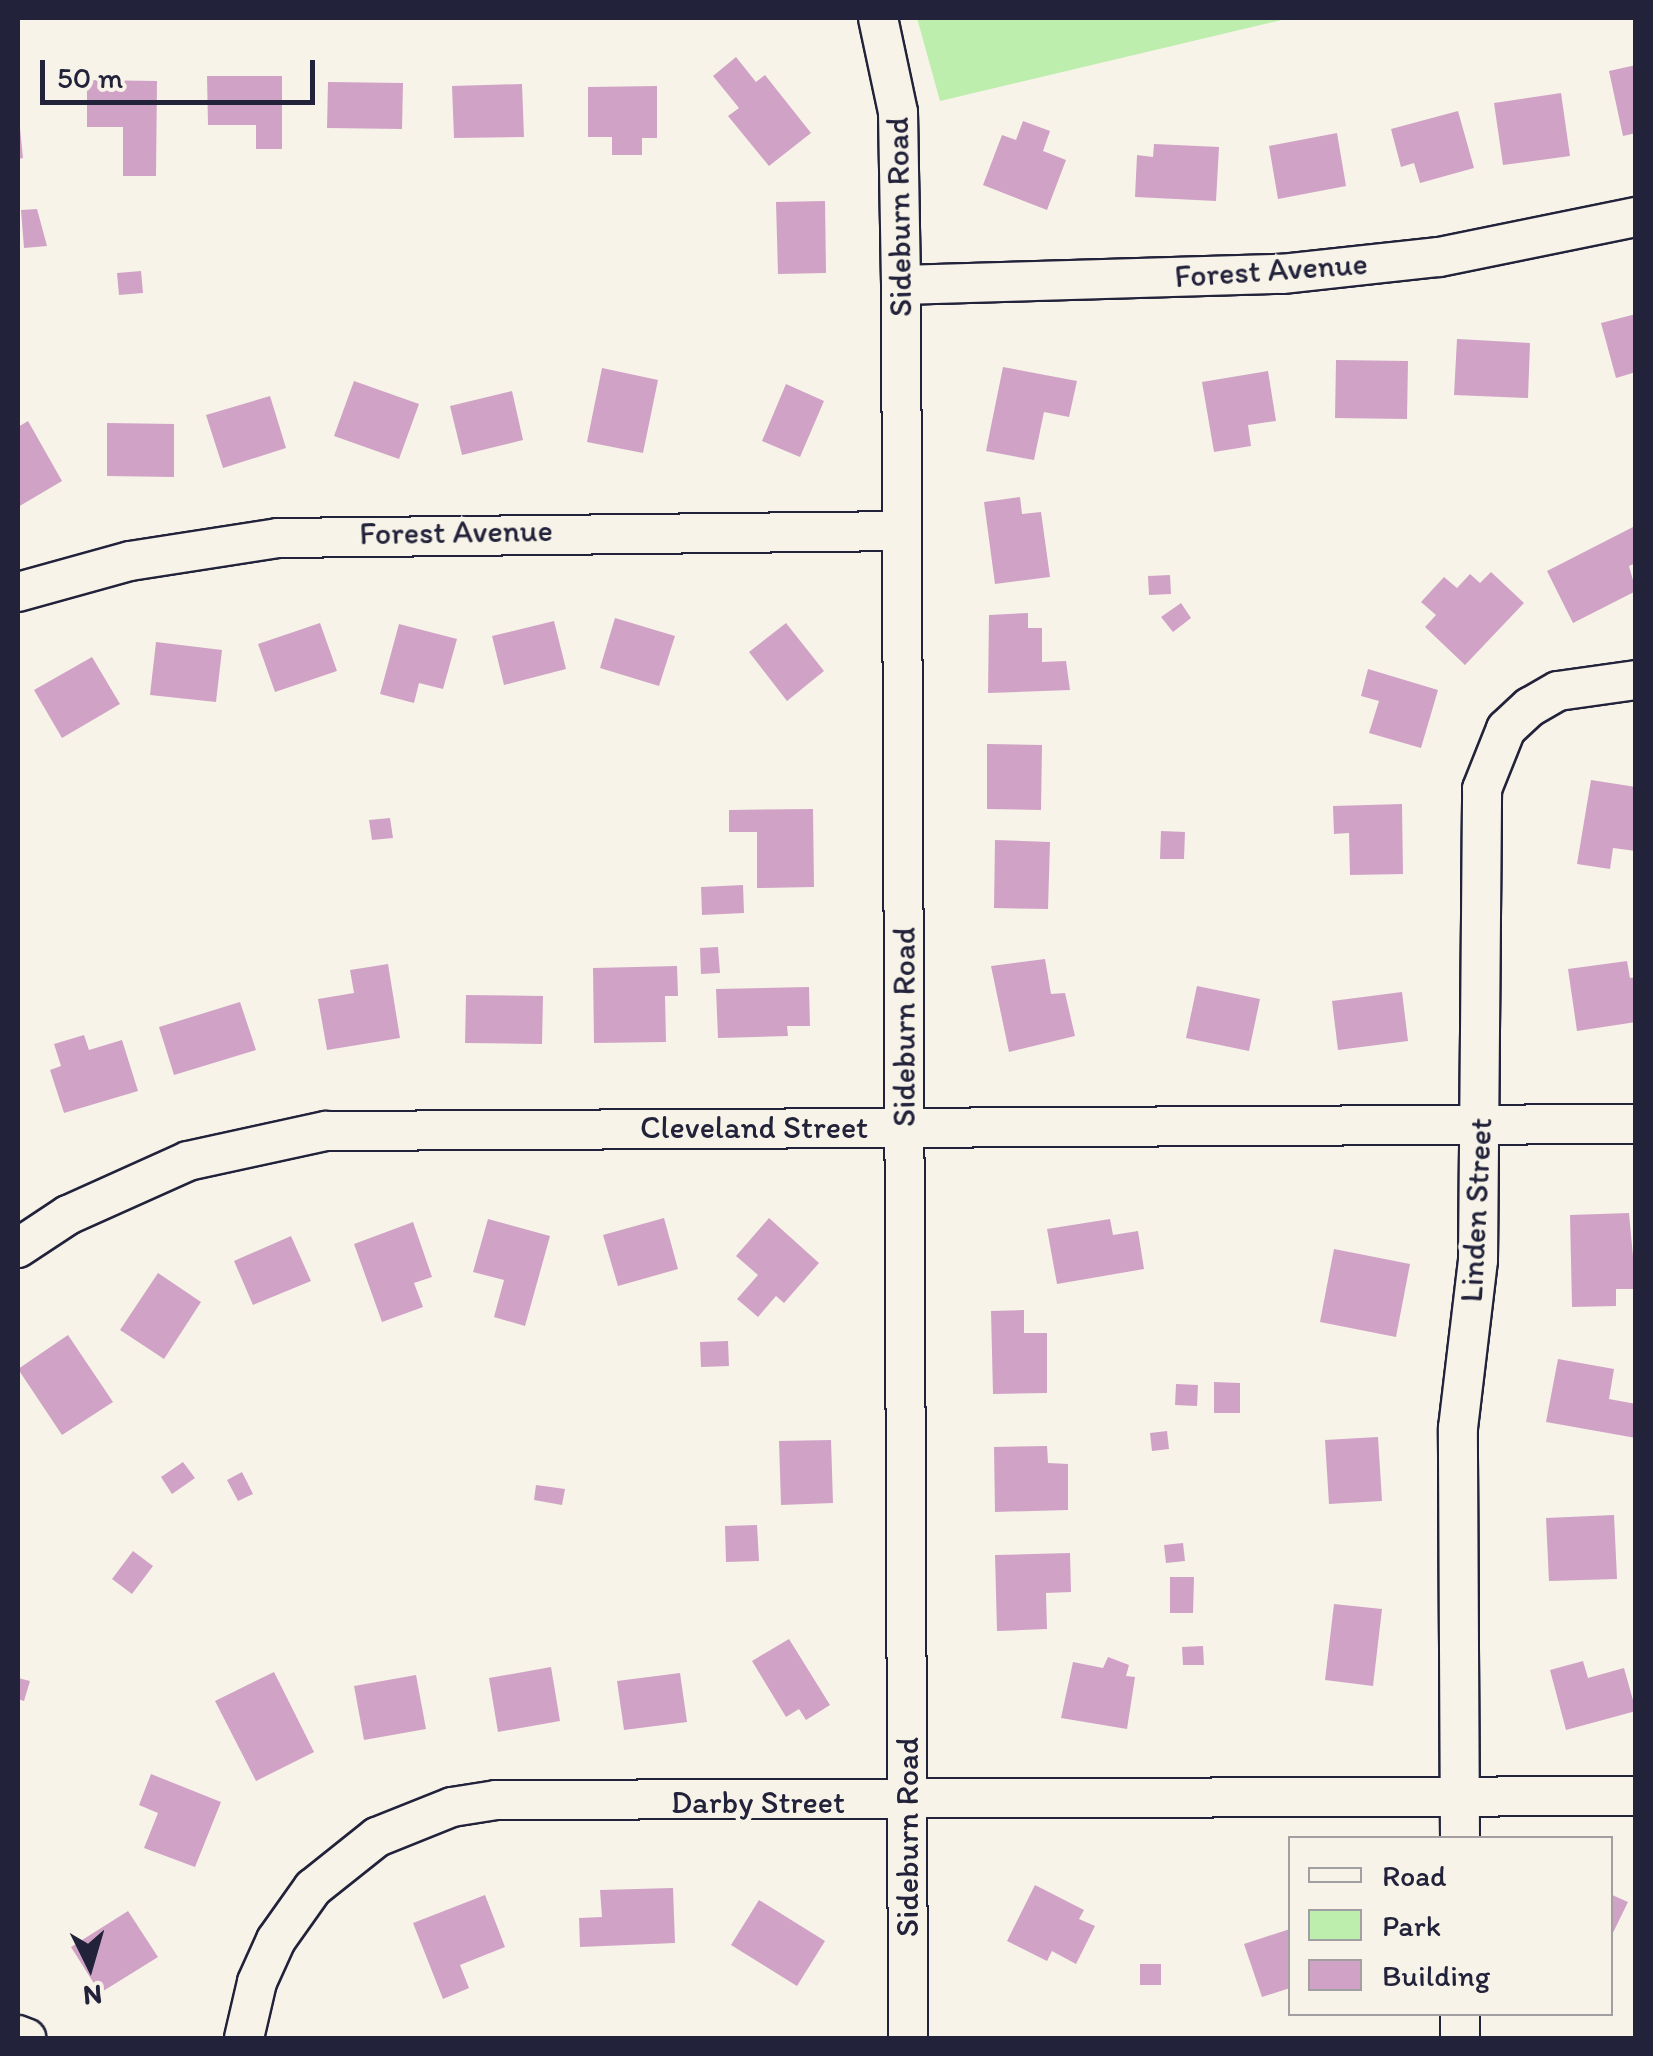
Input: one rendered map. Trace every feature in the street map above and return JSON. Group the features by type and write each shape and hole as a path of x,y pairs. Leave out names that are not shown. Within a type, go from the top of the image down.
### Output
{"street":[{"name":"Sideburn Road","path":"878,18 898,112 902,285 908,2038"},
{"name":"Forest Avenue","path":"902,285 1282,274 1440,257 1636,217"},
{"name":"Forest Avenue","path":"18,592 130,561 295,537 901,530"},
{"name":"Linden Street","path":"1460,1836 1458,1428 1478,1260 1482,789 1490,758 1506,729 1558,691 1636,680"},
{"name":"Cleveland Street","path":"18,1248 68,1215 188,1162 326,1131 905,1127 964,1132 1636,1124"},
{"name":"Darby Street","path":"244,2038 257,1982 288,1920 342,1860 404,1822 496,1800 907,1804 1636,1796"},
{"path":"18,2035 26,2038"}],"green space":[{"path":"917,18 1290,18 940,101"}],"building":[{"path":"736,57 756,82 765,75 811,133 769,166 728,116 739,108 713,76"},
{"path":"1636,65 1636,133 1623,136 1609,71"},
{"path":"207,76 282,76 282,149 256,149 256,125 208,125"},
{"path":"87,80 157,81 156,176 123,176 123,127 87,127"},
{"path":"328,82 403,83 402,129 327,128"},
{"path":"522,84 524,137 454,138 452,86"},
{"path":"657,86 657,138 642,138 642,155 612,155 612,137 588,137 588,87"},
{"path":"1561,93 1570,156 1503,165 1494,103"},
{"path":"18,108 23,158 18,159"},
{"path":"1458,111 1474,168 1420,183 1414,163 1401,167 1391,129"},
{"path":"1023,121 1050,131 1043,151 1066,160 1047,210 983,185 1002,135 1016,140"},
{"path":"1337,133 1346,186 1278,199 1269,146"},
{"path":"1154,144 1219,147 1216,201 1135,197 1137,155 1153,157"},
{"path":"825,201 826,273 778,274 776,202"},
{"path":"37,209 47,246 24,248 21,210"},
{"path":"141,271 143,293 119,295 117,273"},
{"path":"1636,314 1636,372 1616,378 1601,323"},
{"path":"1457,339 1530,343 1528,398 1454,395"},
{"path":"1336,360 1408,361 1407,419 1335,418"},
{"path":"1003,367 1077,381 1069,417 1044,412 1034,460 986,451"},
{"path":"602,368 658,380 643,453 587,442"},
{"path":"1268,371 1276,421 1248,425 1251,446 1214,452 1202,382"},
{"path":"354,381 419,404 399,459 334,436"},
{"path":"786,384 824,401 800,457 762,441"},
{"path":"512,391 523,440 462,455 450,406"},
{"path":"270,396 286,448 223,468 206,415"},
{"path":"28,421 62,481 18,507 18,427"},
{"path":"107,423 174,424 174,477 107,476"},
{"path":"1020,497 1022,514 1041,512 1050,577 995,584 984,502"},
{"path":"1633,527 1636,563 1629,566 1636,591 1573,623 1547,571"},
{"path":"1491,572 1524,603 1465,665 1425,627 1436,615 1421,602 1444,577 1457,588 1470,574 1480,583"},
{"path":"1170,575 1171,594 1149,595 1148,576"},
{"path":"1181,603 1191,618 1173,632 1161,617"},
{"path":"1028,613 1028,628 1042,628 1042,662 1066,661 1070,690 988,693 989,615"},
{"path":"615,618 675,636 659,686 600,668"},
{"path":"554,621 566,669 504,685 492,636"},
{"path":"320,623 337,671 275,692 258,644"},
{"path":"786,623 824,671 787,701 749,652"},
{"path":"399,624 457,639 443,689 419,683 414,703 380,694"},
{"path":"156,642 222,650 216,702 150,695"},
{"path":"92,657 120,704 62,738 34,690"},
{"path":"1368,669 1438,690 1421,748 1369,733 1379,701 1361,696"},
{"path":"987,744 1042,745 1041,810 987,809"},
{"path":"1591,780 1636,787 1636,851 1613,848 1610,869 1577,864"},
{"path":"1402,804 1403,874 1350,875 1349,833 1334,834 1333,806"},
{"path":"813,809 814,887 757,888 757,832 729,832 729,810"},
{"path":"390,818 393,838 372,840 369,820"},
{"path":"1161,831 1185,832 1184,859 1160,859"},
{"path":"995,840 1050,842 1048,909 994,908"},
{"path":"743,885 744,913 702,915 701,887"},
{"path":"718,947 720,973 701,974 700,948"},
{"path":"1045,959 1051,994 1065,993 1075,1036 1009,1052 991,966"},
{"path":"1627,961 1630,978 1636,977 1636,1022 1577,1031 1568,969"},
{"path":"388,964 400,1038 327,1050 318,999 354,993 350,970"},
{"path":"677,966 678,996 665,996 666,1042 594,1043 593,968"},
{"path":"1197,986 1260,999 1249,1051 1186,1038"},
{"path":"809,987 810,1026 787,1026 788,1036 718,1038 716,989"},
{"path":"1402,992 1408,1041 1338,1050 1332,1001"},
{"path":"466,995 543,996 542,1044 465,1043"},
{"path":"240,1002 256,1050 174,1075 159,1027"},
{"path":"84,1035 89,1050 122,1040 138,1091 64,1113 50,1070 61,1066 54,1044"},
{"path":"1629,1213 1636,1289 1616,1289 1616,1306 1572,1307 1570,1215"},
{"path":"664,1218 678,1269 618,1286 603,1235"},
{"path":"769,1218 819,1263 784,1303 776,1296 758,1317 737,1299 758,1275 736,1256"},
{"path":"488,1219 550,1236 525,1326 494,1317 504,1280 473,1272"},
{"path":"1110,1219 1113,1235 1138,1231 1144,1269 1057,1284 1047,1229"},
{"path":"413,1222 432,1277 414,1283 423,1307 382,1322 354,1244"},
{"path":"291,1236 311,1281 253,1305 234,1261"},
{"path":"1334,1249 1410,1264 1396,1337 1320,1322"},
{"path":"158,1273 201,1302 164,1359 120,1330"},
{"path":"1024,1310 1024,1333 1047,1333 1047,1393 993,1394 991,1311"},
{"path":"68,1335 113,1402 62,1435 18,1369"},
{"path":"728,1341 729,1366 701,1367 700,1342"},
{"path":"1558,1359 1614,1369 1609,1399 1636,1404 1636,1438 1546,1422"},
{"path":"1214,1382 1240,1383 1240,1413 1214,1413"},
{"path":"1176,1384 1198,1385 1197,1406 1175,1405"},
{"path":"1167,1431 1169,1449 1152,1451 1150,1433"},
{"path":"1378,1437 1382,1501 1329,1504 1325,1440"},
{"path":"831,1440 833,1503 781,1505 779,1441"},
{"path":"1047,1446 1048,1463 1068,1464 1068,1510 995,1512 994,1447"},
{"path":"183,1462 195,1478 172,1494 161,1477"},
{"path":"242,1472 253,1494 238,1501 227,1480"},
{"path":"536,1485 565,1489 562,1505 534,1500"},
{"path":"1614,1515 1617,1579 1549,1581 1546,1518"},
{"path":"757,1525 759,1561 726,1562 725,1526"},
{"path":"1183,1543 1185,1561 1166,1563 1164,1545"},
{"path":"133,1551 153,1566 132,1594 112,1579"},
{"path":"1070,1553 1071,1592 1046,1593 1047,1629 997,1631 995,1555"},
{"path":"1170,1577 1194,1577 1193,1613 1170,1613"},
{"path":"1334,1604 1382,1609 1373,1686 1325,1680"},
{"path":"789,1639 830,1705 806,1720 799,1709 786,1717 752,1661"},
{"path":"1203,1646 1204,1665 1183,1665 1182,1647"},
{"path":"1108,1657 1129,1665 1126,1676 1135,1677 1127,1729 1061,1718 1073,1662 1103,1668"},
{"path":"1583,1661 1588,1678 1624,1668 1636,1711 1566,1730 1550,1670"},
{"path":"551,1667 560,1721 498,1732 489,1678"},
{"path":"274,1672 314,1752 256,1781 215,1701"},
{"path":"680,1673 687,1722 624,1730 617,1681"},
{"path":"416,1675 426,1729 364,1740 354,1686"},
{"path":"18,1678 30,1681 24,1701 18,1699"},
{"path":"151,1774 221,1802 195,1867 144,1848 158,1813 139,1805"},
{"path":"1035,1885 1084,1910 1079,1919 1095,1926 1076,1964 1052,1951 1047,1961 1007,1941"},
{"path":"673,1888 675,1943 580,1947 579,1918 602,1917 600,1890"},
{"path":"485,1895 505,1947 460,1965 469,1988 443,1999 413,1923"},
{"path":"1613,1895 1628,1902 1613,1933"},
{"path":"759,1900 825,1941 797,1986 731,1945"},
{"path":"128,1911 158,1957 100,1993 71,1947"},
{"path":"1288,1930 1288,1989 1262,1997 1244,1944"},
{"path":"1140,1964 1161,1964 1161,1985 1140,1985"}]}
